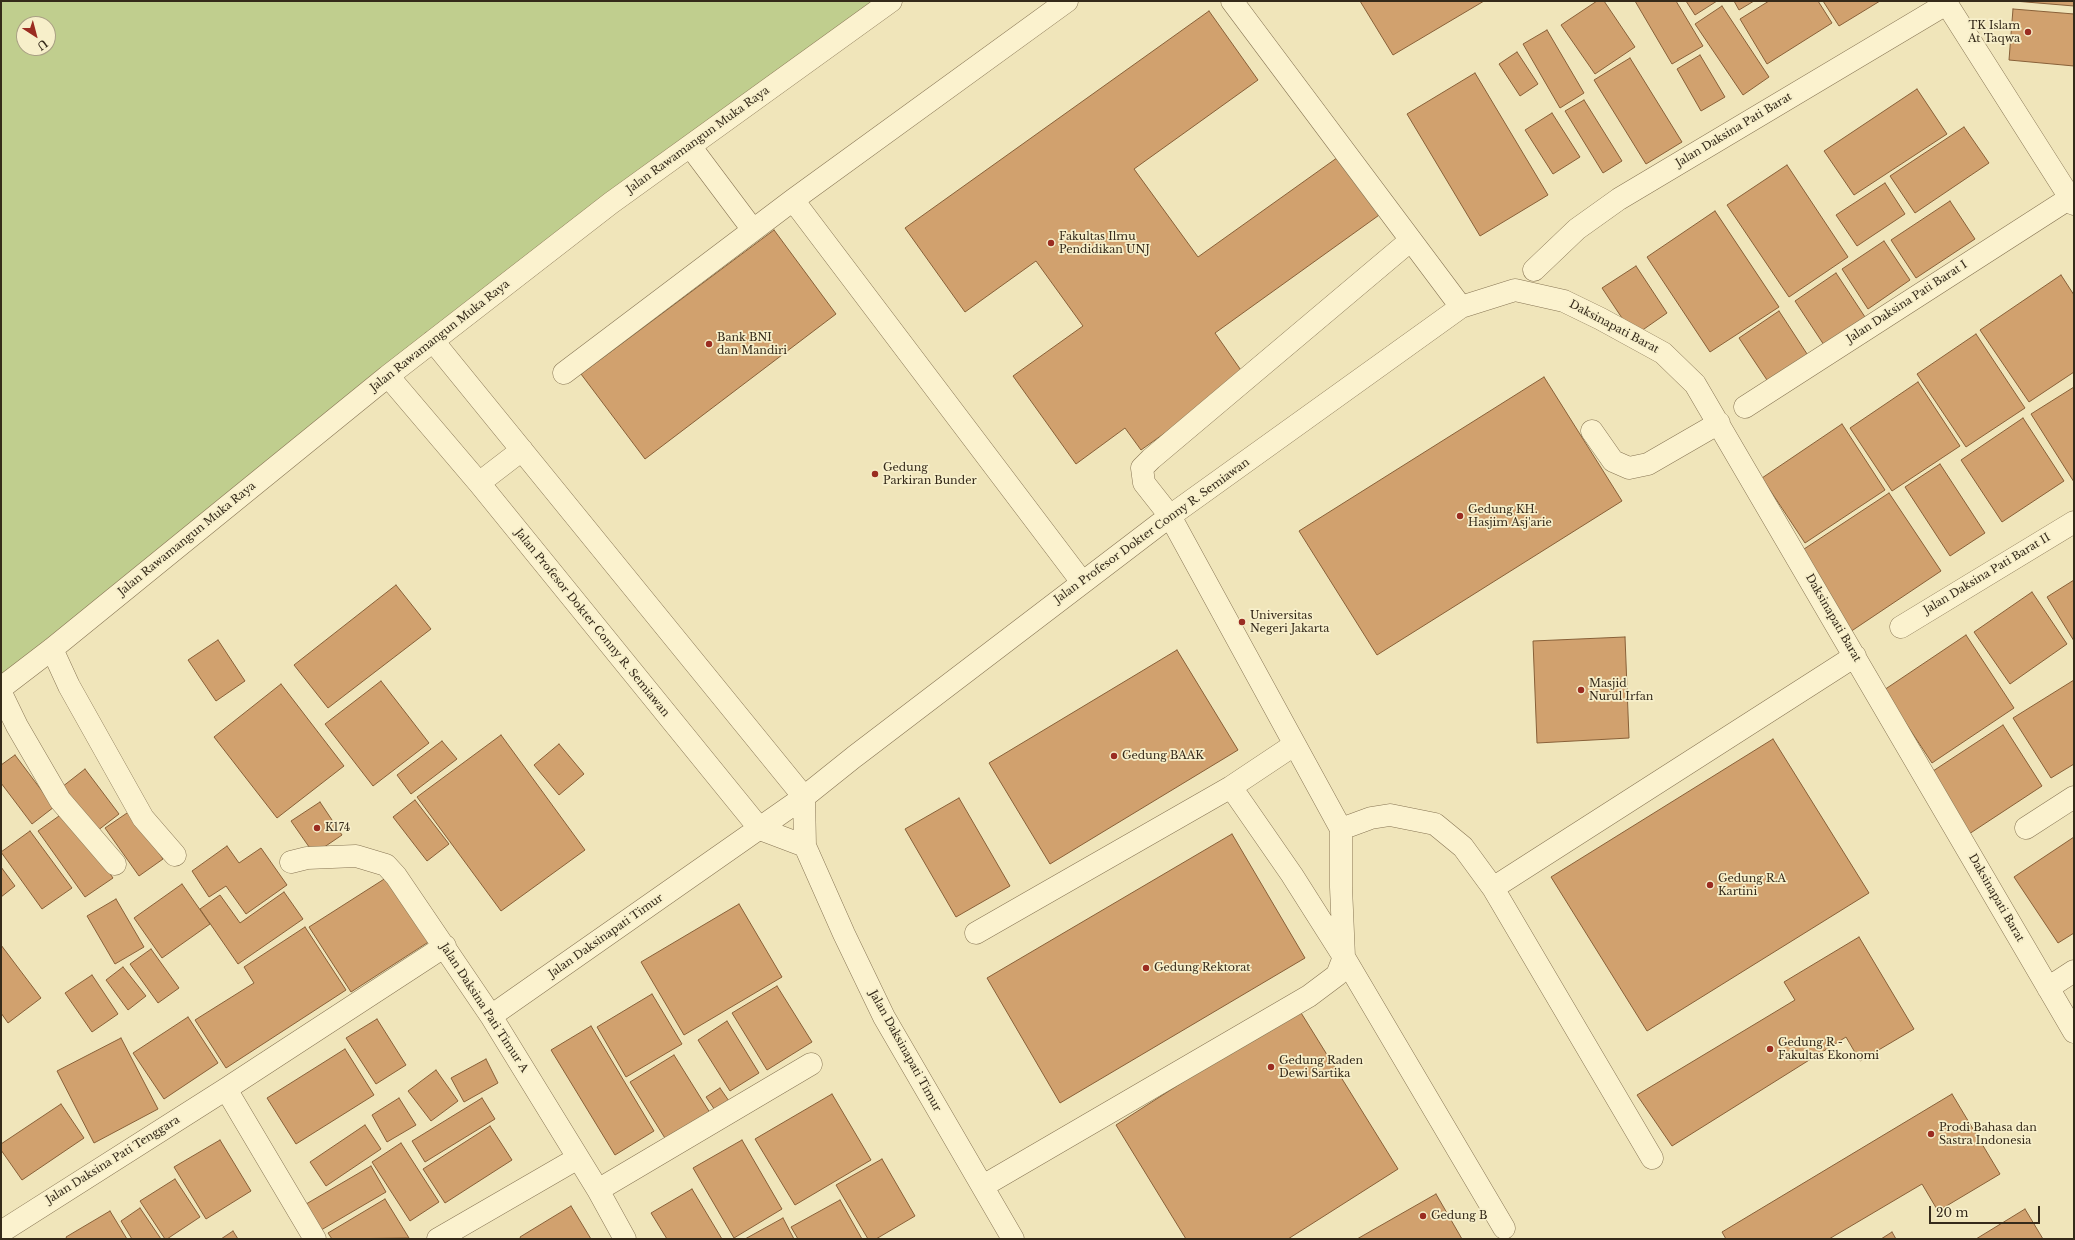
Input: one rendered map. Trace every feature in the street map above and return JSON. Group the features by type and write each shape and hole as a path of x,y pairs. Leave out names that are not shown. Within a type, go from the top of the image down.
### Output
{"street":[{"name":"Jalan Rawamangun Muka Raya","path":"1,688 52,650 388,376 611,203 891,1"},
{"path":"564,374 793,200 1067,1"},
{"path":"1232,1 1461,307"},
{"path":"1945,2 2072,201"},
{"name":"Jalan Daksina Pati Barat","path":"1534,270 1577,229 1619,199 1945,2"},
{"path":"690,146 753,230"},
{"path":"793,200 1082,582"},
{"name":"Jalan Daksina Pati Barat I","path":"1744,407 2072,201"},
{"path":"983,1186 1309,996 1337,975 1344,957 1341,887 1341,830 1170,516 1144,483 1142,468 1411,240"},
{"name":"Jalan Profesor Dokter Conny R. Semiawan","path":"388,376 479,483 760,829 804,797 854,757 1170,516 1461,307 1515,290"},
{"name":"Daksinapati Barat","path":"1515,290 1564,301 1663,353 1696,384 2074,1032"},
{"path":"433,341 804,797"},
{"path":"1592,431 1613,461 1629,468 1648,464 1719,423"},
{"path":"479,483 522,450"},
{"name":"Jalan Daksina Pati Barat II","path":"1901,627 2074,522"},
{"path":"52,650 69,686 143,818 175,855"},
{"path":"1493,888 1855,656"},
{"path":"1,693 17,726 60,800 115,864"},
{"path":"976,933 1231,787 1294,745"},
{"path":"1231,787 1292,875 1344,957 1504,1228"},
{"name":"Jalan Daksinapati Timur","path":"804,797 805,846 884,1017 1014,1239"},
{"path":"2026,828 2074,797"},
{"path":"1341,830 1371,818 1390,815 1434,824 1463,847 1493,888 1652,1158"},
{"path":"760,829 805,846"},
{"name":"Jalan Daksinapati Timur","path":"491,1016 760,829"},
{"name":"Jalan Daksina Pati Timur A","path":"291,862 307,858 356,856 386,865 396,876 445,946 491,1016 598,1190 625,1239"},
{"name":"Jalan Daksina Pati Tenggara","path":"1,1232 226,1089 445,946"},
{"path":"2048,988 2074,972"},
{"path":"598,1190 811,1064"},
{"path":"226,1089 315,1239"},
{"path":"438,1239 578,1158"}],"green space":[{"path":"1,1 891,1 1,675"}],"building":[{"path":"1360,1 1484,1 1393,55"},
{"path":"1597,1 1604,1 1635,47 1595,74 1561,25"},
{"path":"1635,1 1676,1 1703,46 1672,64"},
{"path":"1686,1 1717,1 1695,15"},
{"path":"1734,1 1754,1 1739,10"},
{"path":"1769,1 1818,1 1832,23 1767,64 1740,19"},
{"path":"1823,1 1880,1 1839,26"},
{"path":"2014,1 2074,1 2074,6"},
{"path":"1722,6 1769,77 1743,95 1695,24"},
{"path":"2013,9 2074,14 2074,66 2009,60"},
{"name":"Fakultas Ilmu Pendidikan UNJ","path":"1209,11 1258,80 1134,169 1198,257 1341,155 1382,213 1215,333 1245,376 1141,450 1125,428 1076,464 1013,376 1083,326 1036,261 965,312 905,228"},
{"path":"1547,30 1584,93 1560,108 1523,44"},
{"path":"1517,52 1538,84 1520,96 1499,64"},
{"path":"1700,55 1725,97 1701,111 1677,69"},
{"path":"1630,58 1682,142 1646,164 1594,80"},
{"path":"1475,73 1548,195 1480,236 1407,114"},
{"path":"1917,89 1947,134 1854,195 1824,151"},
{"path":"1584,100 1622,161 1603,173 1565,111"},
{"path":"1552,113 1580,157 1553,174 1525,130"},
{"path":"1964,127 1989,163 1915,213 1890,176"},
{"path":"1787,165 1848,257 1789,297 1727,205"},
{"path":"1885,183 1905,214 1857,246 1836,215"},
{"path":"1950,201 1975,239 1916,278 1891,240"},
{"path":"1715,211 1779,307 1710,352 1647,257"},
{"name":"Bank BNI dan Mandiri","path":"774,230 836,314 645,459 581,374"},
{"path":"1884,241 1910,280 1868,309 1842,269"},
{"path":"1636,266 1667,313 1634,336 1602,288"},
{"path":"1836,273 1865,317 1824,345 1795,301"},
{"path":"2061,275 2074,295 2074,372 2029,402 1980,330"},
{"path":"1779,311 1811,360 1771,386 1739,338"},
{"path":"1976,334 2025,408 1966,447 1917,374"},
{"name":"Gedung KH. Hasjim Asj'arie","path":"1544,377 1622,501 1377,655 1299,531"},
{"path":"1918,382 1960,446 1892,491 1850,428"},
{"path":"2074,387 2074,482 2031,414"},
{"path":"2023,418 2064,481 2002,522 1961,460"},
{"path":"1842,424 1885,490 1805,543 1762,478"},
{"path":"1940,464 1985,533 1950,556 1905,487"},
{"path":"1889,493 1941,571 1850,632 1798,553"},
{"path":"2074,580 2074,641 2047,597"},
{"path":"396,585 431,629 328,708 294,665"},
{"path":"2032,592 2067,644 2010,684 1974,632"},
{"path":"1966,635 2014,708 1932,763 1884,690"},
{"name":"Masjid Nurul Irfan","path":"1625,637 1629,738 1537,743 1533,641"},
{"path":"218,640 245,681 216,701 188,660"},
{"name":"Gedung BAAK","path":"1177,650 1238,750 1050,864 989,763"},
{"path":"2074,680 2074,764 2051,778 2013,718"},
{"path":"381,681 429,743 373,786 325,724"},
{"path":"281,684 344,766 277,818 214,737"},
{"path":"2003,725 2042,786 1969,834 1930,773"},
{"path":"501,735 585,850 501,911 417,797"},
{"name":"Gedung R.A Kartini","path":"1773,739 1869,893 1647,1031 1551,877"},
{"path":"442,741 457,759 411,794 397,775"},
{"path":"559,744 584,774 559,795 534,765"},
{"path":"15,755 54,807 32,824 1,783 1,765"},
{"path":"85,769 119,814 97,831 62,787"},
{"path":"959,798 1010,886 956,917 905,829"},
{"path":"415,800 449,844 427,861 393,817"},
{"name":"K174","path":"320,802 342,835 314,854 291,821"},
{"path":"66,811 113,878 85,897 38,831"},
{"path":"130,811 163,859 139,876 105,828"},
{"path":"30,831 72,888 42,909 1,852"},
{"name":"Gedung Rektorat","path":"1232,834 1305,958 1060,1103 987,978"},
{"path":"2074,837 2074,933 2058,943 2014,877"},
{"path":"227,846 239,863 261,848 287,885 246,914 226,886 209,897 192,871"},
{"path":"1,867 15,886 1,897"},
{"path":"389,876 430,941 351,992 309,927"},
{"path":"182,884 210,924 162,958 134,918"},
{"path":"284,892 303,919 238,964 200,909 220,895 240,923"},
{"path":"116,899 144,947 115,964 87,916"},
{"path":"739,904 782,977 684,1035 641,962"},
{"path":"305,927 346,990 226,1068 195,1020 254,983 244,967"},
{"name":"Gedung R - Fakultas Ekonomi","path":"1859,937 1914,1029 1860,1061 1846,1037 1672,1146 1637,1095 1795,1000 1784,982"},
{"path":"1,945 41,998 8,1023 1,1013"},
{"path":"151,949 179,988 158,1003 130,964"},
{"path":"123,967 146,996 128,1010 106,980"},
{"path":"92,975 118,1014 92,1032 65,993"},
{"path":"777,986 812,1042 767,1070 732,1013"},
{"path":"652,994 682,1044 626,1077 597,1027"},
{"name":"Gedung Raden Dewi Sartika","path":"1298,1008 1398,1169 1288,1239 1186,1239 1116,1125"},
{"path":"188,1017 218,1063 164,1099 133,1053"},
{"path":"377,1019 406,1065 376,1084 346,1038"},
{"path":"727,1021 759,1073 730,1091 698,1040"},
{"path":"591,1026 654,1131 615,1155 551,1050"},
{"path":"121,1038 158,1109 94,1143 57,1071"},
{"path":"345,1049 374,1095 296,1144 267,1098"},
{"path":"674,1055 712,1116 668,1143 630,1082"},
{"path":"486,1059 498,1083 464,1102 451,1078"},
{"path":"436,1070 458,1101 431,1121 408,1091"},
{"path":"720,1088 731,1104 717,1113 706,1097"},
{"path":"832,1094 871,1160 795,1205 755,1139"},
{"name":"Prodi Bahasa dan Sastra Indonesia","path":"1952,1094 2000,1174 1938,1211 1922,1184 1829,1239 1726,1239 1722,1232"},
{"path":"399,1098 416,1125 387,1142 372,1115"},
{"path":"482,1098 495,1119 425,1162 412,1141"},
{"path":"61,1104 84,1138 22,1180 1,1150 1,1144"},
{"path":"365,1125 381,1149 326,1186 310,1162"},
{"path":"490,1126 512,1160 445,1203 423,1169"},
{"path":"220,1140 251,1191 206,1219 174,1167"},
{"path":"742,1140 782,1209 734,1238 693,1168"},
{"path":"401,1143 439,1202 410,1221 372,1162"},
{"path":"882,1159 915,1216 876,1239 868,1239 836,1185"},
{"path":"371,1166 386,1192 316,1233 301,1207"},
{"path":"175,1179 200,1217 165,1239 140,1201"},
{"path":"692,1189 722,1239 667,1239 651,1213"},
{"name":"Gedung B","path":"1436,1194 1462,1239 1357,1239"},
{"path":"385,1199 409,1238 332,1239 328,1233"},
{"path":"840,1200 862,1239 798,1239 791,1227"},
{"path":"571,1206 591,1239 521,1239 520,1237"},
{"path":"140,1208 161,1239 132,1239 121,1221"},
{"path":"2025,1209 2043,1239 1976,1239"},
{"path":"110,1211 127,1239 67,1239 66,1237"},
{"path":"783,1218 794,1239 745,1239"},
{"path":"233,1231 238,1239 221,1239"},
{"path":"1892,1232 1896,1239 1881,1239"}],"place":[{"name":"TK Islam At Taqwa","path":"2028,32"},
{"name":"Fakultas Ilmu Pendidikan UNJ","path":"1051,243"},
{"name":"Bank BNI dan Mandiri","path":"709,344"},
{"name":"Gedung Parkiran Bunder","path":"875,474"},
{"name":"Gedung KH. Hasjim Asj'arie","path":"1460,516"},
{"name":"Universitas Negeri Jakarta","path":"1242,622"},
{"name":"Masjid Nurul Irfan","path":"1581,690"},
{"name":"Gedung BAAK","path":"1114,756"},
{"name":"K174","path":"317,828"},
{"name":"Gedung R.A Kartini","path":"1710,885"},
{"name":"Gedung Rektorat","path":"1146,968"},
{"name":"Gedung R - Fakultas Ekonomi","path":"1770,1049"},
{"name":"Gedung Raden Dewi Sartika","path":"1271,1067"},
{"name":"Prodi Bahasa dan Sastra Indonesia","path":"1931,1134"},
{"name":"Gedung B","path":"1423,1216"}]}
